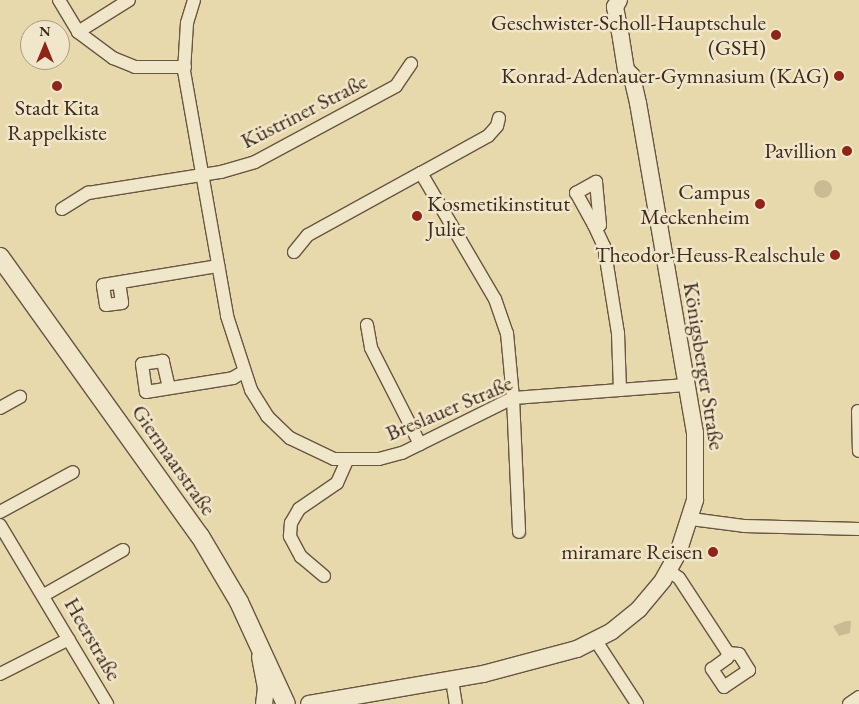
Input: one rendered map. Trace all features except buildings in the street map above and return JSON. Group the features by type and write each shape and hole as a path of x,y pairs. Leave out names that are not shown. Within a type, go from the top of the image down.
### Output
{"main road":[{"name":"Giermaarstraße","path":"0,257 200,536 239,602 286,704"}],"street":[{"path":"59,0 78,32 95,47 135,67 184,67"},
{"path":"78,32 130,0"},
{"name":"Breslauer Straße","path":"194,0 187,23 184,67 227,316 243,372 260,405 290,438 319,454 347,461 379,460 420,444 514,398 687,385"},
{"name":"Königsberger Straße","path":"309,704 452,680 558,657 596,641 639,609 669,571 691,518 695,500 696,450 687,385 632,76 636,65 626,5 620,0"},
{"name":"Küstriner Straße","path":"62,209 88,194 204,174 256,162 396,86 412,64"},
{"path":"294,252 308,235 488,136 497,126 498,118"},
{"path":"421,174 495,299 507,333 514,398 519,532"},
{"path":"598,229 618,333 620,390"},
{"path":"119,283 218,266"},
{"path":"367,325 370,348 420,444"},
{"path":"168,388 233,378 243,372"},
{"path":"0,408 20,397"},
{"path":"858,411 859,451"},
{"path":"324,576 301,557 290,536 291,523 299,509 337,483 347,461"},
{"path":"0,512 73,472"},
{"path":"691,518 744,526 859,529"},
{"name":"Heerstraße","path":"0,525 44,595 107,704"},
{"name":"Heerstraße","path":"44,595 123,550"},
{"path":"669,571 679,578 728,653"},
{"path":"0,674 69,638"},
{"path":"596,641 637,704"},
{"path":"258,645 266,688 264,704"},
{"path":"452,680 456,704"},
{"name":"Königsberger Straße","path":"355,704 378,693"},
{"path":"850,704 859,697"}],"shaded area":[{"path":"823,180 829,183 832,189 829,195 823,198 817,195 814,189 817,183"},
{"path":"851,621 850,633 839,636 833,626"}],"place":[{"name":"Geschwister-Scholl-Hauptschule (GSH)","path":"776,35"},
{"name":"Konrad-Adenauer-Gymnasium (KAG)","path":"839,76"},
{"name":"Stadt Kita Rappelkiste","path":"57,86"},
{"name":"Pavillion","path":"847,151"},
{"name":"Campus Meckenheim","path":"760,204"},
{"name":"Kosmetikinstitut Julie","path":"417,216"},
{"name":"Theodor-Heuss-Realschule","path":"835,255"},
{"name":"miramare Reisen","path":"713,552"}]}
